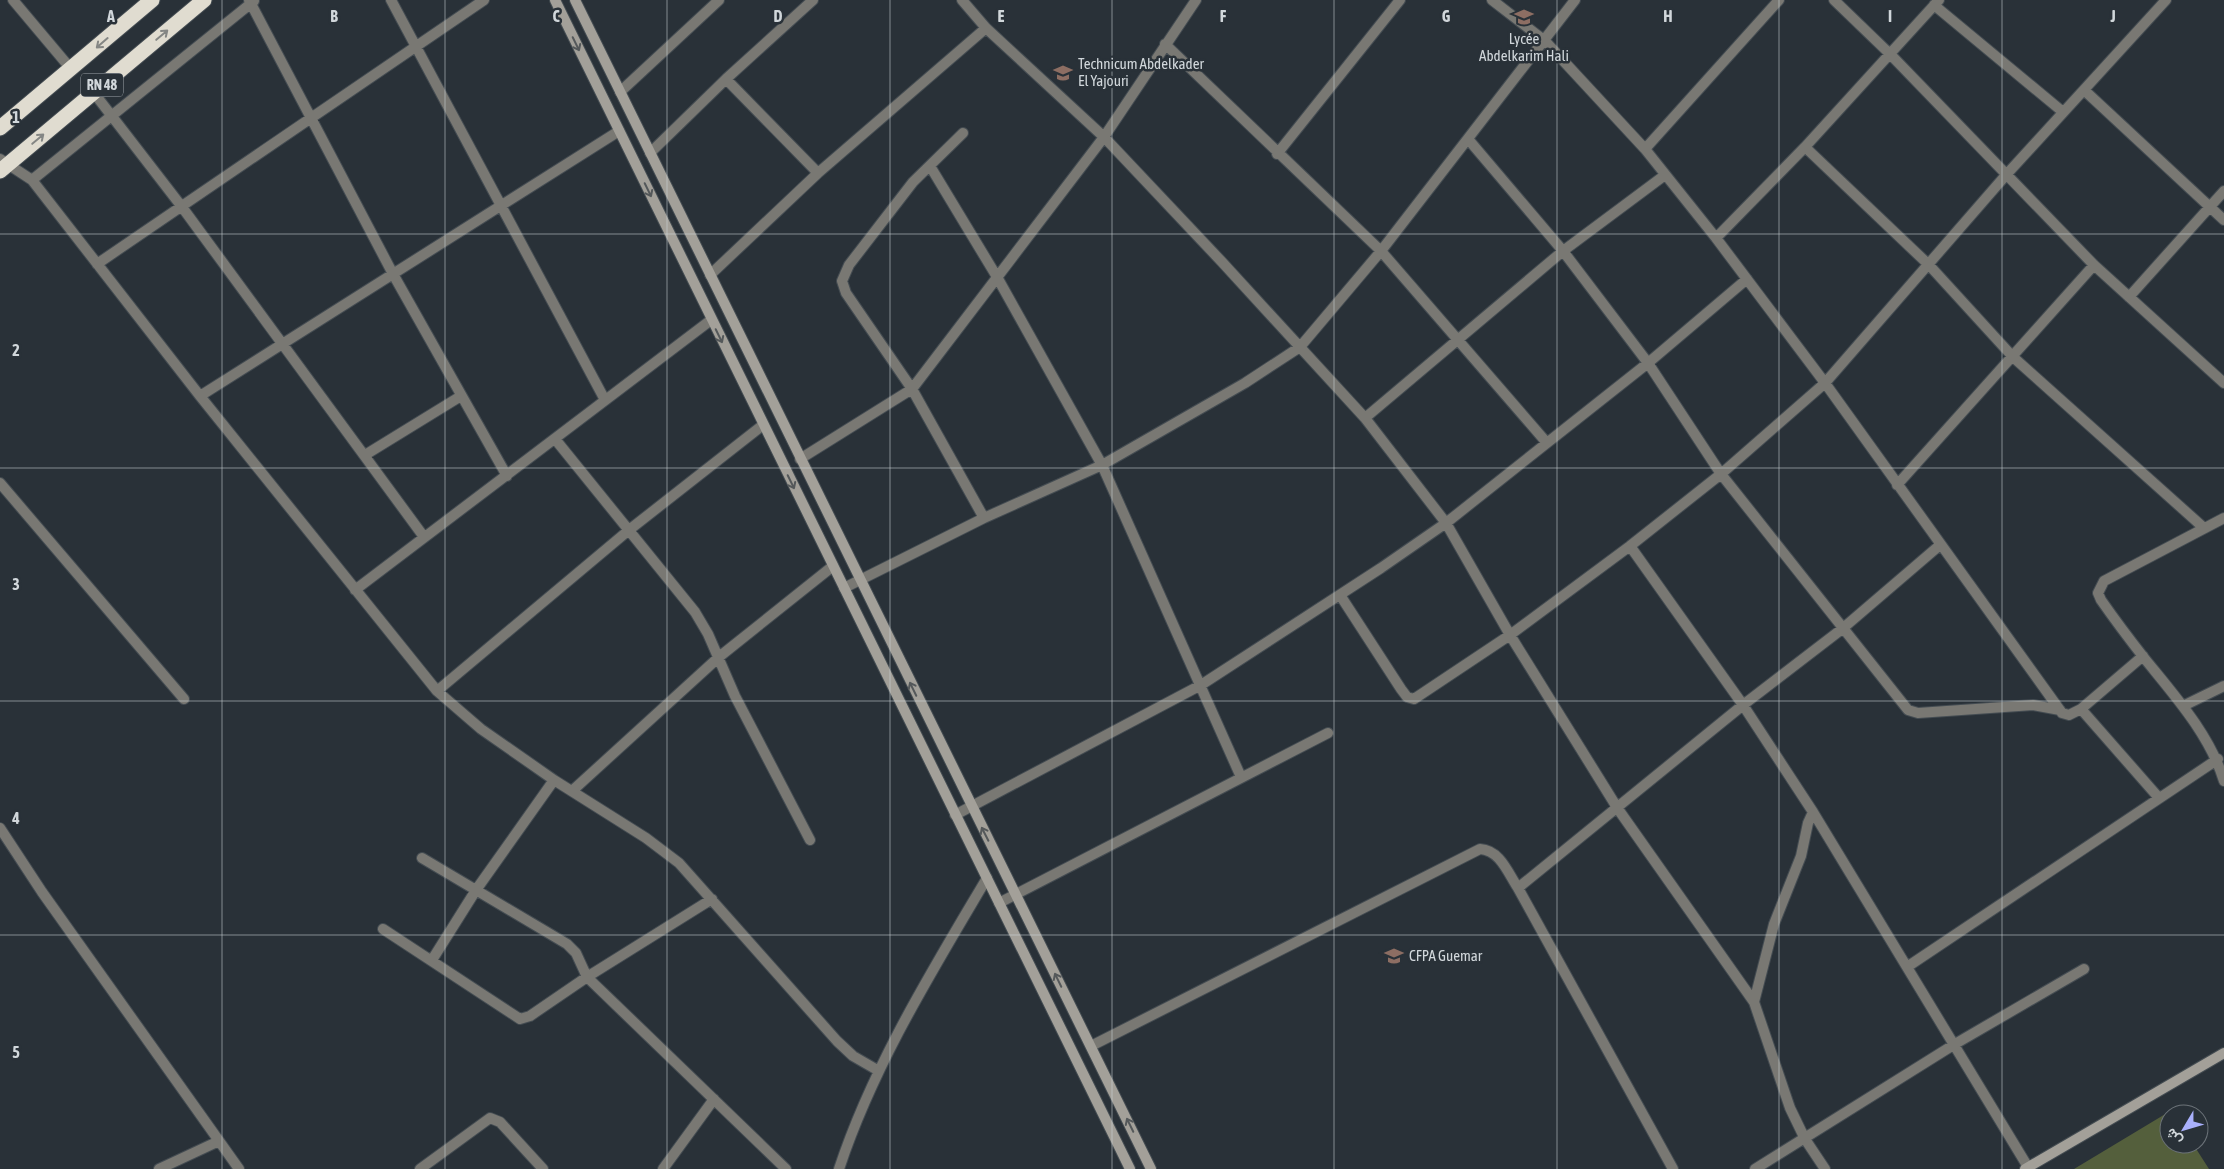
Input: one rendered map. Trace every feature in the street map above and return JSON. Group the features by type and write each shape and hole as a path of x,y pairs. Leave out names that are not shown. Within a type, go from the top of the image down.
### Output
{"highway":[{"name":"RN 48","path":"0,128 152,0"},
{"name":"RN 48","path":"3,165 94,93 204,0"}],"street":[{"path":"13,0 71,69"},
{"path":"391,0 604,400"},
{"path":"97,264 484,0"},
{"path":"555,0 1130,1169"},
{"path":"575,0 1151,1169"},
{"path":"620,92 719,0"},
{"path":"650,153 726,79 813,0"},
{"path":"962,0 986,28 1104,137 1300,347 1365,418 1446,523 1510,635 1618,809 1754,1002 1779,1080 1805,1138 1825,1169"},
{"path":"800,459 912,390 1104,137 1164,44 1196,0"},
{"path":"1277,154 1400,0"},
{"path":"1492,0 1545,41 1646,149 1826,383 1897,485 2060,710"},
{"path":"844,588 984,518 1102,465 1245,384 1300,347 1381,250 1575,0"},
{"path":"1646,149 1779,0"},
{"path":"1834,0 1890,54 2094,265 2224,383"},
{"path":"1340,595 1401,689 1407,697 1414,699 1510,635 1630,546 1721,474 1826,383 2006,175 2166,0"},
{"path":"32,180 251,1 310,118 393,274 507,476"},
{"path":"1716,238 1805,147 1936,2 2063,112"},
{"path":"710,275 818,172 986,28"},
{"path":"1164,44 1277,154 1381,250 1457,341 1547,443"},
{"path":"726,79 818,172"},
{"path":"2084,90 2224,220"},
{"path":"94,93 182,207 424,538"},
{"path":"200,396 619,131"},
{"path":"963,133 913,182 849,265 842,281 846,293 912,390 984,518"},
{"path":"1468,139 1563,251 1648,363 1721,474 1908,710 1913,713 2033,705 2060,710 2069,715 2081,709 2143,656"},
{"path":"1805,147 1929,265 2013,357 2204,528"},
{"path":"3,165 32,180 200,396 437,691 481,729 554,780 664,850 712,899 837,1041 853,1056 879,1070"},
{"path":"930,166 997,277 1102,465 1241,777"},
{"path":"1365,418 1563,251 1665,175"},
{"path":"2129,297 2224,191"},
{"path":"1897,485 2094,265"},
{"path":"955,815 1201,685 1340,595 1446,523 1648,363 1747,279"},
{"path":"355,590 711,320"},
{"path":"365,455 461,396"},
{"path":"437,691 629,530 763,425"},
{"path":"555,439 695,612 719,657 735,696 810,840"},
{"path":"0,482 184,699"},
{"path":"2223,521 2204,528 2104,581 2098,588 2101,600 2183,706 2218,759 2224,781"},
{"path":"1518,888 1618,809 1743,705 1842,629 1940,545"},
{"path":"1630,546 1743,705 1813,812 1955,1044 2027,1168 2224,1053"},
{"path":"572,791 719,657 833,566"},
{"path":"2183,706 2224,686"},
{"path":"2081,709 2159,798"},
{"path":"999,903 1328,733"},
{"path":"1907,966 2218,759"},
{"path":"432,960 476,890 554,780"},
{"path":"1754,1002 1774,924 1801,856 1808,822 1813,812"},
{"path":"0,828 42,892 239,1169"},
{"path":"1091,1046 1475,851 1489,849 1496,853 1518,888 1673,1169"},
{"path":"422,858 567,944 576,953 587,977 786,1169"},
{"path":"839,1169 879,1070 944,950 987,878"},
{"path":"383,929 520,1019 530,1016 587,977 712,899"},
{"path":"1755,1169 1955,1044 2084,969"},
{"path":"663,1169 714,1099"},
{"path":"420,1169 490,1118 500,1122 543,1169"},
{"path":"159,1169 220,1142"}],"green space":[{"path":"2159,1118 2159,1154 2199,1154 2209,1169 2074,1169"}],"place":[{"name":"Lycée Abdelkarim Hali","path":"1524,17"},
{"name":"Technicum Abdelkader El Yajouri","path":"1063,73"},
{"name":"CFPA Guemar","path":"1394,956"}]}
